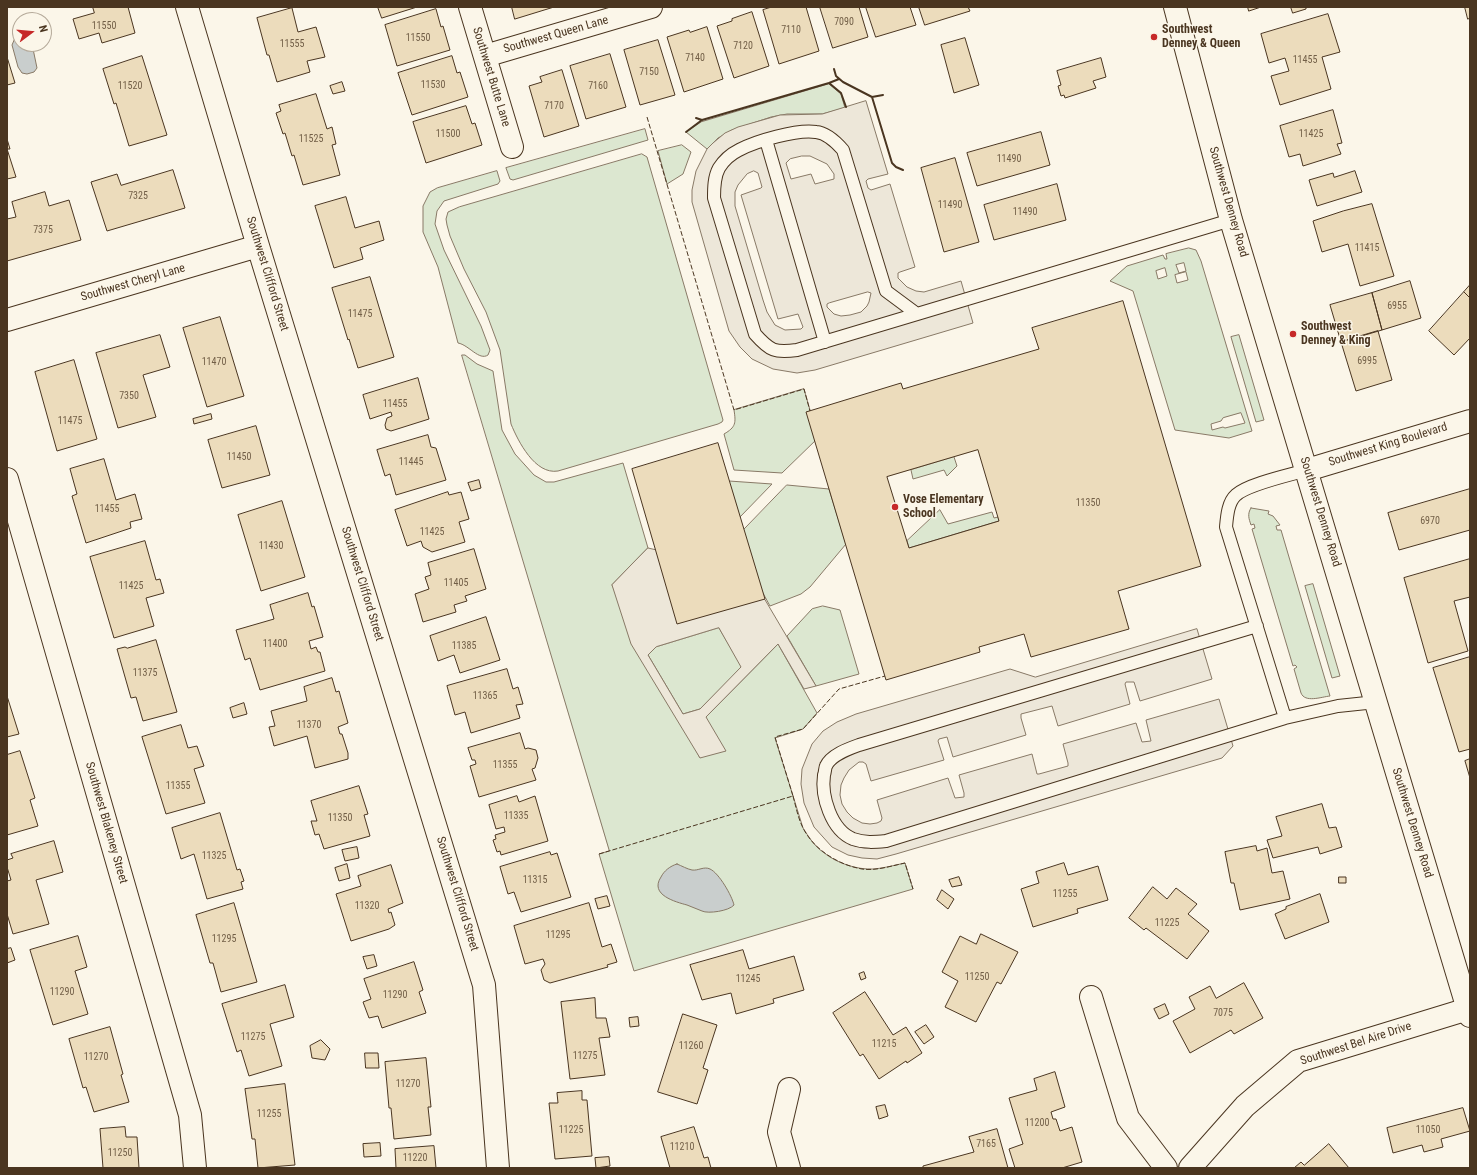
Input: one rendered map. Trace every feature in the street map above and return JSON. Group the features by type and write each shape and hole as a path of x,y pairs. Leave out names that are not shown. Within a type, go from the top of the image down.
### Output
{"street":[{"name":"Southwest Clifford Street","path":"187,7 258,246 484,985 498,1168"},
{"name":"Southwest Butte Lane","path":"470,7 512,147"},
{"name":"Southwest Queen Lane","path":"485,56 651,7"},
{"name":"Southwest Denney Road","path":"1175,7 1231,220 1469,1013"},
{"name":"Southwest Cheryl Lane","path":"7,320 258,246"},
{"name":"Southwest King Boulevard","path":"1307,470 1470,421"},
{"name":"Southwest Blakeney Street","path":"7,479 12,510 190,1115 195,1168"},
{"path":"1091,997 1128,1118 1166,1168"},
{"name":"Southwest Bel Aire Drive","path":"1190,1168 1245,1106 1298,1061 1469,1013"},
{"path":"789,1089 779,1132 789,1168"}],"lane":[{"path":"917,314 886,290 843,150 834,140 817,132 798,131 766,140 739,150 727,158 720,168 714,182 714,198 748,316 755,334 765,345 779,352 797,350 825,342 1231,220"},
{"path":"766,140 825,342"},
{"path":"1285,718 1226,527 1227,511 1235,495 1251,486 1307,470"},
{"path":"1257,626 859,745 840,752 826,766 823,785 828,809 838,828 852,838 866,842 886,841 1285,718 1338,706 1376,702"}],"green space":[{"path":"829,84 841,94 845,108 822,114 787,114 771,117 732,130 718,138 707,149 686,132 701,122"},
{"path":"645,129 648,140 513,180 510,179 506,168"},
{"path":"682,145 691,152 683,174 667,184 658,151"},
{"path":"642,154 647,157 723,420 718,424 558,471 550,471 542,468 528,455 511,424 500,350 486,312 464,269 450,236 446,219 448,212 459,207"},
{"path":"497,171 500,181 498,184 444,201 437,211 435,224 444,250 481,326 490,350 488,355 481,356 458,343 438,267 423,232 423,206 430,192 437,188"},
{"path":"1189,248 1196,250 1201,261 1252,431 1229,438 1175,430 1133,291 1110,281 1127,266 1163,255 1165,259 1167,259 1166,254","holes":["1184,263 1186,271 1179,273 1176,265","1165,268 1167,276 1158,279 1156,271","1186,272 1188,280 1177,283 1175,275","1241,413 1245,423 1212,430 1211,424 1221,421 1223,418"]},
{"path":"1239,335 1264,420 1256,422 1231,337"},
{"path":"462,355 465,355 477,364 493,371 502,430 515,454 534,475 546,482 554,482 623,463 648,548 612,585 700,758 706,717 778,644 817,713 803,729 775,738 803,828 820,850 828,856 847,865 874,869 905,863 913,889 634,971 599,854 609,851"},
{"path":"804,389 818,438 782,473 734,470 724,434 733,427 735,418 734,410"},
{"path":"954,457 957,466 947,476 944,470 913,479 911,470"},
{"path":"729,481 772,484 740,517"},
{"path":"787,485 829,489 846,544 810,587 801,594 770,606 734,540"},
{"path":"1251,508 1269,511 1268,514 1273,516 1280,525 1276,526 1277,530 1281,530 1330,696 1310,699 1303,696 1301,693 1294,669 1297,667 1295,665 1293,666 1252,529 1255,528 1254,524 1251,525 1250,521 1249,514"},
{"path":"940,510 948,524 992,512 994,518 998,517 999,521 909,548 907,541"},
{"path":"1313,584 1340,676 1332,678 1305,586"},
{"path":"823,606 840,610 859,674 816,686 787,636 812,609"},
{"path":"719,628 742,667 700,709 683,714 648,655 656,647"}],"shaded area":[{"path":"14,52 34,52 37,68 34,72 27,74 22,73 18,67"},
{"path":"866,101 888,174 868,179 866,181 868,188 871,190 890,184 915,267 898,273 898,278 907,287 916,291 924,292 961,281 973,323 815,370 797,373 773,369 752,359 740,347 729,331 692,202 692,190 696,171 707,149 725,133 738,127 780,115 822,114","holes":["810,156 827,164 834,174 834,179 815,184 811,174 791,179 786,163 790,159","754,171 758,173 762,187 741,195 778,319 798,314 803,327 801,329 785,330 775,325 767,312 735,206 735,192 738,185 747,174","868,292 871,293 867,306 861,312 850,315 841,316 834,314 827,307 827,304"]},
{"path":"648,548 748,571 816,686 804,689 778,644 706,717 726,751 700,758 631,644 612,585","holes":["719,628 741,667 700,709 683,714 648,655 656,647"]},
{"path":"1197,629 1212,679 1140,701 1134,682 1126,682 1125,684 1130,704 1058,726 1052,706 1021,714 1026,735 953,757 947,737 939,739 938,741 944,760 871,781 866,764 859,762 849,770 844,778 841,785 840,795 842,804 853,818 862,823 877,823 881,821 882,818 877,800 948,778 955,798 964,797 959,775 1032,754 1037,774 1068,766 1063,744 1136,723 1142,742 1151,741 1146,720 1219,699 1233,746 1222,758 877,859 848,855 832,847 814,827 804,803 801,784 802,769 812,744 823,731 837,722 856,714 1010,669 1035,677"},
{"path":"677,864 692,870 706,868 714,871 725,885 734,905 728,909 705,912 665,897 658,889 658,883 666,871"}],"building":[{"path":"93,7 128,7 135,33 102,43 99,33 79,39 73,19 94,13"},
{"path":"378,7 417,7 382,18"},
{"path":"512,7 554,7 515,19"},
{"path":"772,7 806,7 819,51 779,64 763,10"},
{"path":"820,7 859,7 868,37 833,48"},
{"path":"866,7 910,7 916,25 876,37"},
{"path":"919,7 968,7 970,11 925,25"},
{"path":"1248,7 1261,7 1249,11"},
{"path":"1291,7 1306,7 1306,9 1293,13"},
{"path":"1465,7 1470,7 1470,18 1468,19"},
{"path":"292,8 298,32 316,27 325,57 307,61 310,72 277,82 269,55 267,55 257,18"},
{"path":"436,9 450,50 397,66 385,25"},
{"path":"752,12 769,66 734,78 717,26"},
{"path":"1328,14 1340,52 1322,57 1331,89 1280,105 1271,76 1289,71 1285,58 1269,63 1261,34"},
{"path":"707,27 723,79 684,92 667,37 689,30 690,32"},
{"path":"965,38 979,85 954,93 941,45"},
{"path":"658,40 675,95 640,105 624,50"},
{"path":"610,54 626,107 586,119 570,66"},
{"path":"142,56 167,135 129,146 116,103 114,104 103,69"},
{"path":"452,56 457,73 460,72 468,97 412,115 398,73"},
{"path":"7,57 15,83 7,85"},
{"path":"1101,58 1106,77 1093,81 1096,88 1065,98 1064,95 1061,96 1058,86 1061,85 1057,71"},
{"path":"562,70 579,126 544,137 529,86 542,82 540,77"},
{"path":"342,82 345,91 333,94 330,86"},
{"path":"316,94 327,129 332,127 336,144 332,145 340,175 303,185 294,155 292,156 285,133 283,134 276,113 281,111 279,105"},
{"path":"466,106 472,124 475,123 482,145 426,163 413,122"},
{"path":"1333,110 1342,143 1337,144 1341,154 1303,166 1300,154 1289,157 1280,126"},
{"path":"1041,132 1050,165 977,186 967,153"},
{"path":"7,139 10,149 7,149"},
{"path":"7,149 16,177 7,179"},
{"path":"955,158 979,242 944,252 921,168"},
{"path":"173,170 185,208 107,231 91,182 117,174 121,185"},
{"path":"1355,171 1362,192 1317,206 1309,180 1333,173 1334,177"},
{"path":"1057,184 1066,220 994,240 984,205"},
{"path":"45,192 49,206 69,200 81,240 7,261 7,219 16,217 12,202"},
{"path":"346,197 355,228 379,221 384,240 360,248 363,259 334,268 315,206"},
{"path":"1372,204 1394,276 1360,286 1348,244 1322,252 1313,221 1343,211"},
{"path":"370,277 394,357 358,368 332,288"},
{"path":"1410,281 1421,318 1382,330 1372,293"},
{"path":"1470,285 1470,298 1464,292"},
{"path":"1464,292 1470,298 1470,338 1454,355 1429,331"},
{"path":"1372,293 1382,330 1341,342 1330,305"},
{"name":"Vose Elementary School","path":"1123,301 1201,566 1118,591 1129,629 1031,657 1024,634 979,647 980,652 886,680 806,412 901,383 903,389 1039,349 1032,328","holes":["978,450 999,521 909,548 887,477"]},
{"path":"220,317 244,396 207,407 183,328"},
{"path":"1378,331 1392,380 1356,391 1341,342"},
{"path":"160,335 170,367 143,375 156,417 118,428 96,353"},
{"path":"74,360 97,439 57,451 35,372"},
{"path":"418,378 429,419 391,431 386,429 385,425 387,418 392,416 391,412 370,419 363,395"},
{"path":"211,414 212,419 194,424 193,419"},
{"path":"256,426 270,475 222,488 208,440"},
{"path":"428,435 431,447 436,448 446,480 396,495 390,474 385,476 377,450"},
{"path":"718,443 765,599 677,624 632,469"},
{"path":"104,459 116,500 135,494 142,519 130,522 131,528 86,543 72,496 77,494 70,469"},
{"path":"479,480 481,488 471,491 468,483"},
{"path":"1470,489 1470,530 1399,550 1388,513"},
{"path":"448,492 449,495 461,492 469,519 459,522 465,542 432,552 423,547 421,541 407,546 395,510"},
{"path":"282,501 305,577 261,591 238,515"},
{"path":"145,541 156,580 160,579 164,593 146,598 154,626 114,638 90,557"},
{"path":"474,549 486,589 465,596 467,601 454,605 456,612 423,622 415,594 429,589 425,577 431,575 428,563"},
{"path":"1470,559 1470,597 1454,601 1468,651 1428,663 1404,578"},
{"path":"308,593 312,607 314,606 323,637 309,641 311,649 316,647 318,652 320,652 325,671 260,690 250,658 245,660 236,630 274,619 270,605"},
{"path":"486,617 500,660 460,673 454,655 438,661 430,636"},
{"path":"156,640 177,712 143,721 136,697 131,698 117,649 127,648"},
{"path":"1470,657 1470,749 1459,752 1433,668"},
{"path":"507,669 513,689 518,687 523,704 516,705 520,718 471,733 465,712 455,715 447,686"},
{"path":"332,678 336,692 339,691 348,723 338,727 340,734 342,734 348,753 348,759 315,768 307,736 274,746 269,727 275,726 271,711 307,701 304,687"},
{"path":"7,696 19,734 7,737"},
{"path":"244,703 247,714 233,718 230,708"},
{"path":"181,725 188,748 197,746 204,766 194,769 205,803 166,814 142,737"},
{"path":"520,733 525,749 528,748 536,750 538,758 535,768 532,769 536,780 479,797 470,766 476,764 475,760 472,760 468,748"},
{"path":"20,751 35,798 30,800 38,826 7,835 7,755"},
{"path":"1470,759 1470,778 1465,761"},
{"path":"359,786 368,814 364,815 370,836 324,849 319,834 315,835 311,821 317,821 311,801"},
{"path":"517,796 519,802 535,796 548,841 501,855 500,851 497,852 493,840 496,839 495,835 505,832 504,827 496,829 489,805"},
{"path":"1322,804 1329,828 1336,827 1342,847 1320,854 1318,847 1273,858 1267,840 1282,836 1276,817"},
{"path":"220,813 237,870 240,869 244,881 241,882 243,889 207,899 194,854 181,859 172,828"},
{"path":"54,841 63,872 36,880 49,924 13,934 7,914 7,881 11,880 7,867 7,860 13,858 11,854"},
{"path":"1256,846 1257,851 1267,848 1272,873 1283,871 1290,899 1240,910 1234,883 1231,883 1225,852"},
{"path":"357,847 359,858 345,861 342,850"},
{"path":"550,852 551,855 557,853 571,897 521,912 514,892 508,894 500,867"},
{"path":"1064,863 1068,875 1098,866 1108,900 1077,909 1078,913 1033,927 1021,889 1039,883 1036,872"},
{"path":"347,864 350,878 339,881 335,868"},
{"path":"391,865 403,903 388,909 389,913 391,912 395,925 389,929 351,941 336,894 361,886 358,876"},
{"path":"959,877 962,885 952,887 949,880"},
{"path":"1339,877 1346,877 1346,883 1339,883"},
{"path":"1153,887 1167,899 1176,888 1197,904 1188,914 1209,931 1187,959 1146,928 1144,930 1129,918"},
{"path":"942,890 954,899 948,909 937,900"},
{"path":"1320,894 1329,922 1285,939 1275,914 1286,909 1286,907"},
{"path":"607,896 610,906 598,909 595,899"},
{"path":"234,903 257,982 221,992 213,963 210,963 196,915"},
{"path":"589,903 602,947 611,944 617,962 607,965 608,967 550,983 544,980 541,970 545,964 543,959 525,964 514,926"},
{"path":"981,934 1018,952 1001,984 997,982 976,1022 945,1007 958,981 942,972 960,936 976,944"},
{"path":"78,936 87,967 75,971 88,1014 53,1025 30,950"},
{"path":"11,948 15,960 7,963 7,949"},
{"path":"743,950 749,969 794,956 804,990 773,999 774,1003 736,1014 731,993 702,1000 690,965"},
{"path":"374,955 377,966 367,969 363,957"},
{"path":"414,962 423,990 419,992 426,1013 382,1028 378,1016 369,1018 363,1002 371,999 364,979"},
{"path":"864,972 866,978 861,980 859,974"},
{"path":"1244,983 1263,1018 1234,1034 1231,1030 1190,1053 1173,1021 1195,1009 1189,997 1210,986 1216,998"},
{"path":"285,985 294,1017 270,1024 282,1066 249,1076 241,1050 237,1052 222,1004"},
{"path":"865,992 893,1035 906,1027 922,1053 907,1063 906,1061 879,1079 863,1054 860,1056 833,1013"},
{"path":"595,998 596,1018 606,1018 610,1037 599,1038 605,1075 570,1079 561,1002"},
{"path":"1165,1004 1169,1014 1159,1019 1154,1009"},
{"path":"683,1014 717,1025 703,1068 708,1070 697,1104 658,1092"},
{"path":"638,1017 639,1026 630,1027 629,1018"},
{"path":"926,1025 934,1037 924,1044 915,1032"},
{"path":"110,1027 129,1102 94,1112 86,1087 83,1088 69,1039"},
{"path":"321,1040 330,1049 325,1060 312,1058 310,1046"},
{"path":"365,1053 378,1053 379,1068 366,1068"},
{"path":"426,1058 431,1107 428,1107 431,1135 394,1139 391,1108 389,1108 385,1062"},
{"path":"1055,1072 1065,1107 1051,1112 1053,1119 1056,1119 1060,1131 1072,1127 1082,1162 1062,1168 1015,1168 1009,1149 1023,1144 1009,1098 1037,1090 1034,1079"},
{"path":"285,1084 295,1165 258,1168 255,1139 252,1139 245,1089"},
{"path":"582,1091 582,1100 587,1100 592,1156 555,1159 549,1103 558,1103 557,1093"},
{"path":"885,1105 888,1116 879,1119 876,1107"},
{"path":"1463,1108 1470,1131 1441,1139 1443,1147 1424,1152 1422,1145 1393,1153 1387,1128"},
{"path":"125,1127 126,1137 137,1137 139,1168 103,1168 100,1129"},
{"path":"694,1127 704,1158 708,1157 711,1168 670,1168 661,1137"},
{"path":"997,1129 1008,1168 923,1168 923,1166 974,1152 969,1137"},
{"path":"380,1143 381,1156 364,1157 363,1144"},
{"path":"1329,1144 1349,1168 1294,1168 1301,1162 1304,1165"},
{"path":"434,1146 436,1168 396,1168 395,1149"},
{"path":"609,1157 610,1166 596,1168 595,1158"}],"fence":[{"path":"647,117 734,410 804,389 810,411"},
{"path":"599,854 793,796 775,737 803,729 839,689 885,676"},
{"path":"793,796 803,828 820,850 836,860 862,869 878,869 905,863 913,889"}],"wall":[{"path":"834,69 836,76 843,82 872,97 883,95"},
{"path":"829,83 839,79"},
{"path":"696,118 702,120 829,83 841,93 846,107"},
{"path":"872,97 892,163 896,167 903,170"},
{"path":"686,132 702,120"}],"place":[{"name":"Southwest Denney & Queen","path":"1154,37"},
{"name":"Southwest Denney & King","path":"1293,334"},
{"name":"Vose Elementary School","path":"895,507"}]}
